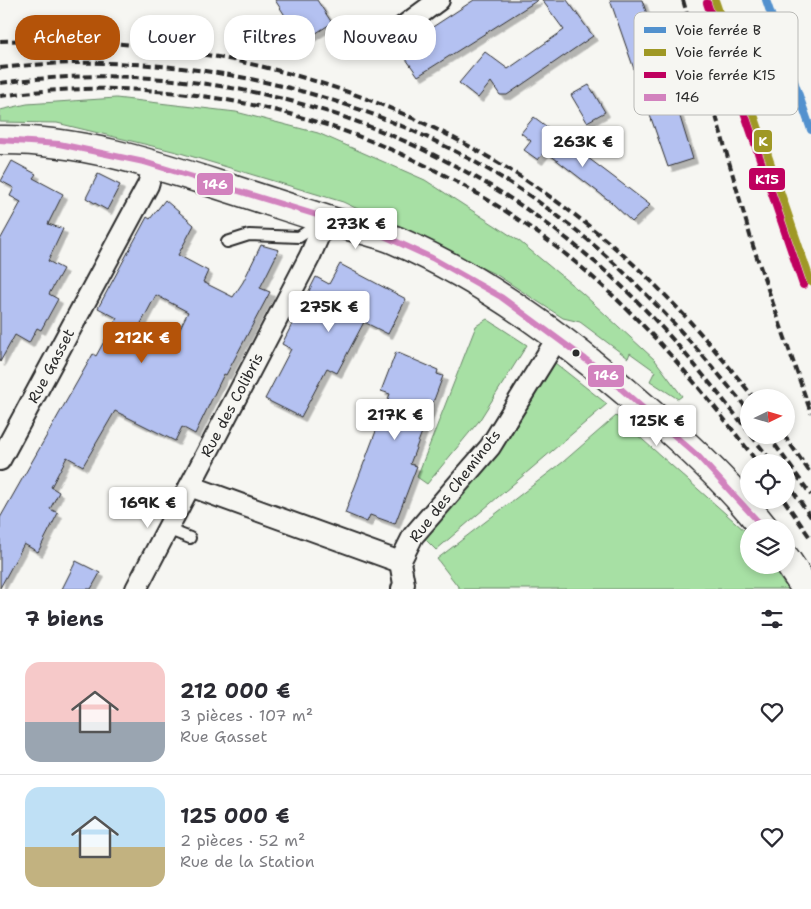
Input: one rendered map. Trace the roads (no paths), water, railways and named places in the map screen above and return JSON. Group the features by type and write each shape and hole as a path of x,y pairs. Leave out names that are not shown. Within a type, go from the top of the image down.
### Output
{"street":[{"path":"419,15 439,0"},
{"path":"0,140 33,139 93,148 154,164 395,240 466,276 558,337 630,395 702,458 744,502 757,519"},
{"name":"Rue Gasset","path":"0,460 148,185 154,164"},
{"name":"Rue des Colibris","path":"136,589 310,256 326,219"},
{"name":"Rue des Cheminots","path":"400,562 413,536 490,446 558,337"},
{"path":"190,486 400,562 404,584 402,589"},
{"path":"795,572 806,589"}],"lane":[{"path":"227,242 249,235 299,237 326,219"},
{"path":"167,529 190,538"}],"railway":[{"path":"683,0 686,12"},
{"path":"0,41 87,42 173,50 256,65 338,88 416,120 491,159 563,206 631,262 664,294 695,327 747,389"},
{"path":"0,68 79,63 157,66 235,76 312,94 386,119 457,152 525,193 588,240 652,300 740,400"},
{"path":"0,83 84,76 167,79 248,91 328,112 405,141 478,179 548,224 613,278 667,333 740,421"},
{"path":"0,96 76,89 151,91 225,100 298,116 369,140 437,171 502,209 564,253 591,276 643,325 691,378 751,454"},
{"path":"716,115 753,246 811,413"},
{"path":"758,444 766,454"},
{"path":"774,444 811,495"},
{"path":"790,444 811,474"},
{"path":"795,494 811,517"},
{"path":"790,509 811,539"}],"rail line":[{"name":"K","path":"715,0 719,12"},
{"name":"B","path":"766,0 770,12"},
{"name":"K15","path":"707,3 710,12"},
{"name":"B","path":"798,92 811,130"},
{"name":"K15","path":"745,115 803,285"},
{"name":"K","path":"754,115 811,282"}]}
